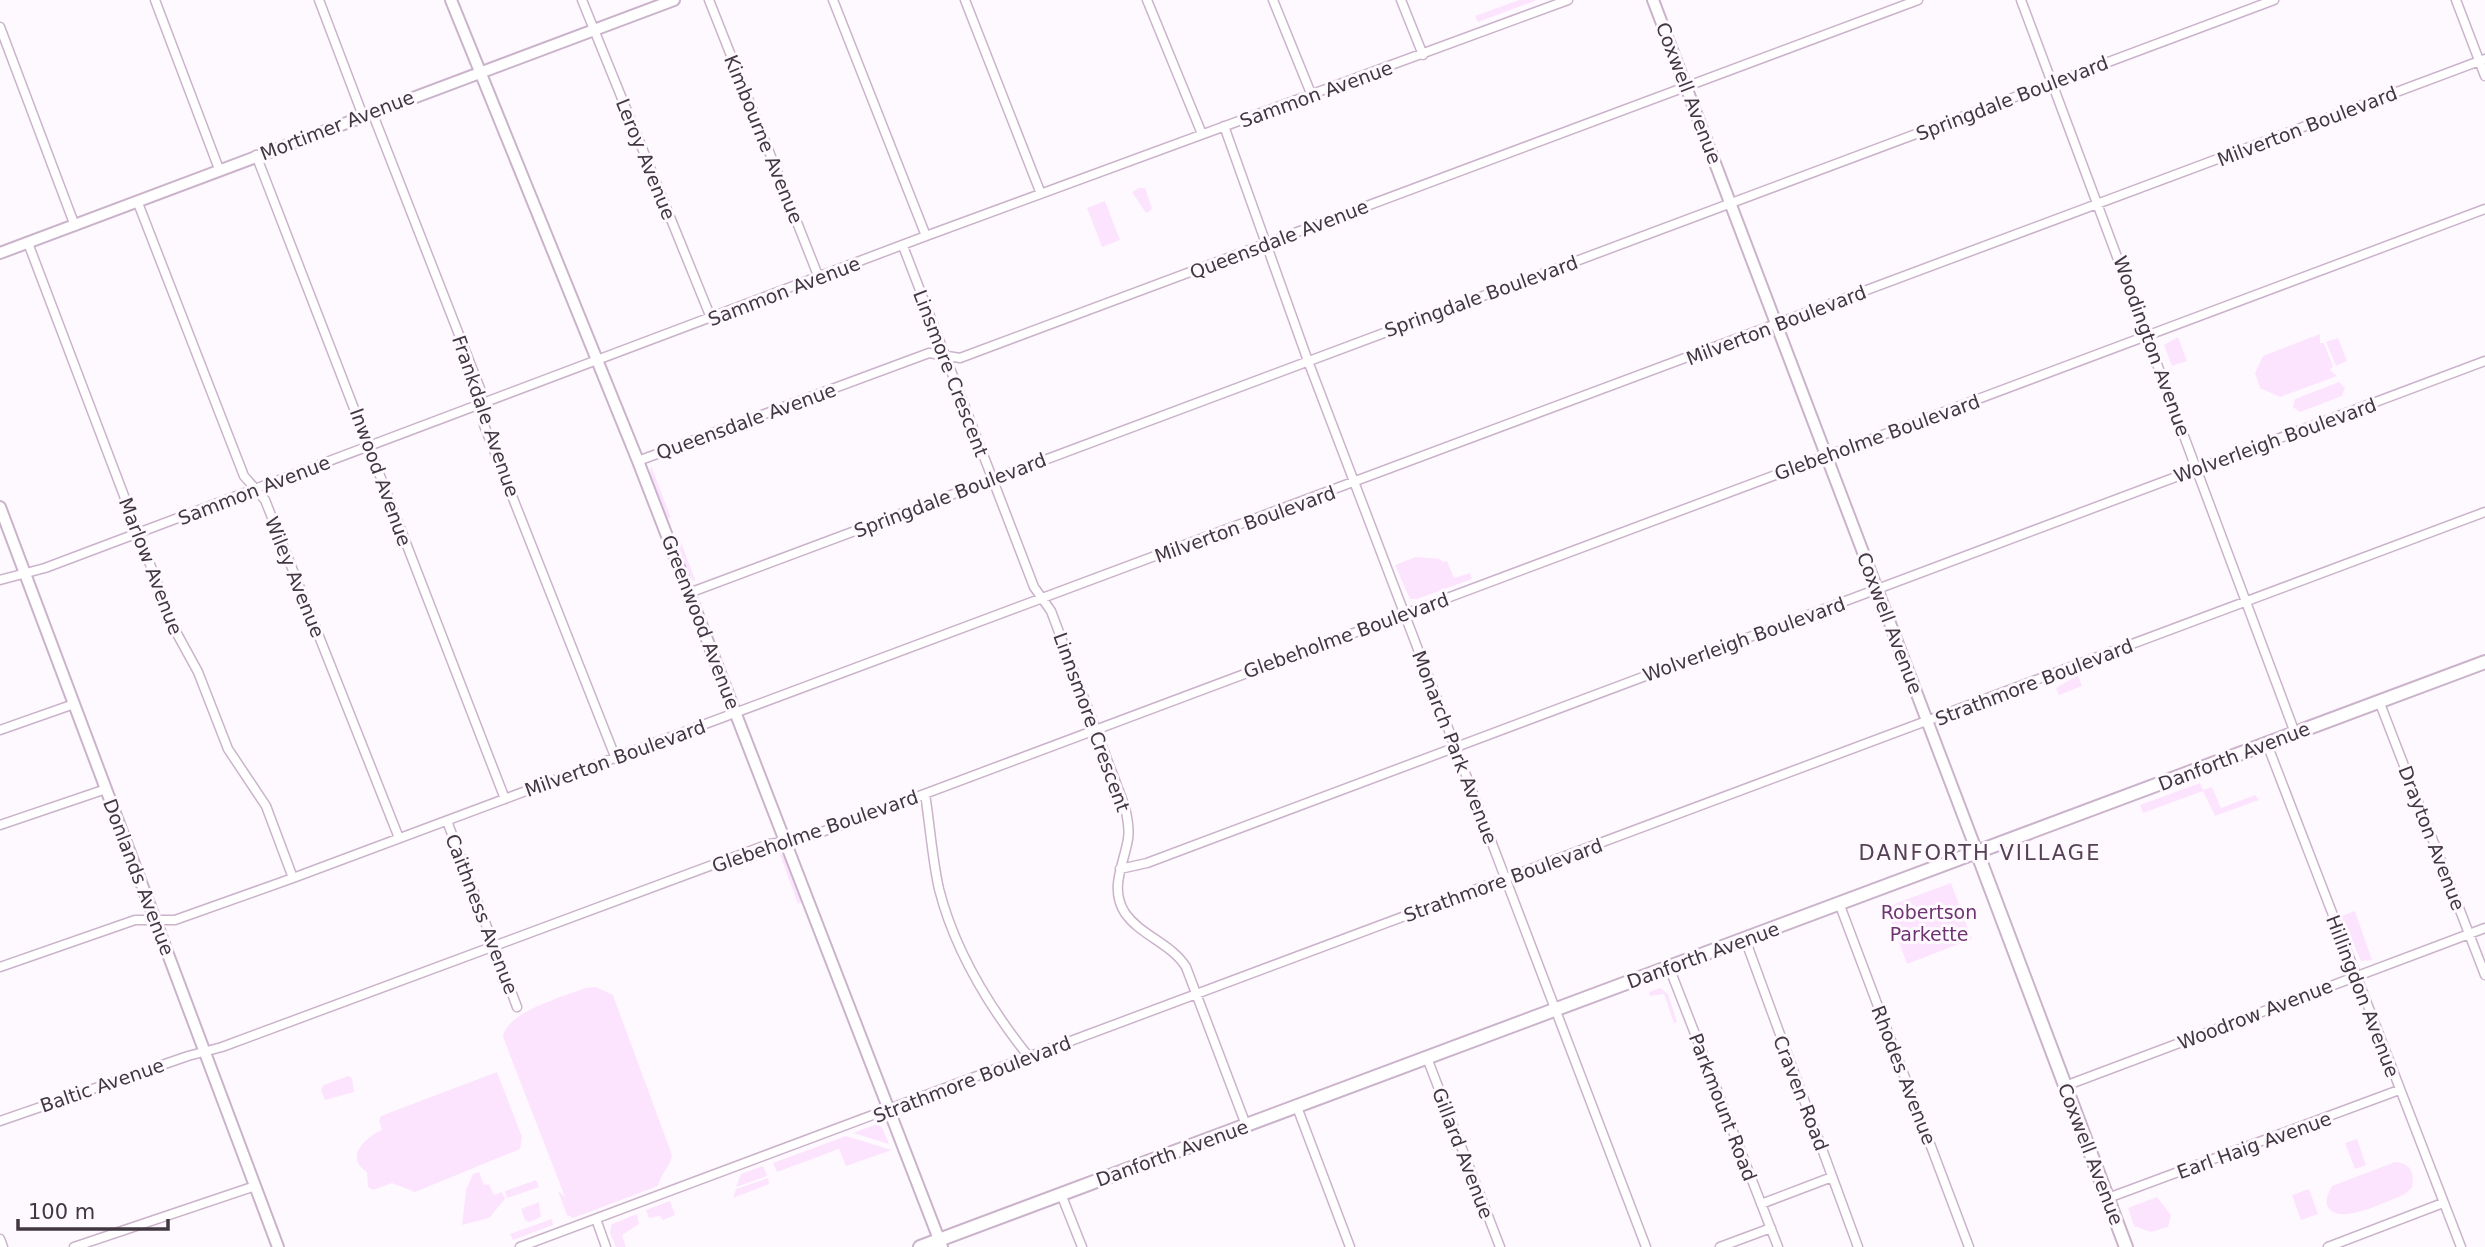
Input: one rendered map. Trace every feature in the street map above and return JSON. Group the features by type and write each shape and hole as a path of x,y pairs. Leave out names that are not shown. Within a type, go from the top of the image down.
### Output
{"main road":[{"name":"Danforth Avenue","path":"920,1247 941,1243 1061,1194 2485,662"},
{"name":"Coxwell Avenue","path":"1977,852 2126,1247"}],"street":[{"path":"155,0 219,169"},
{"name":"Frankdale Avenue","path":"319,0 481,391 484,425 616,759"},
{"name":"Greenwood Avenue","path":"451,0 468,48 481,70 638,461 941,1243"},
{"name":"Leroy Avenue","path":"582,0 711,318"},
{"name":"Mortimer Avenue","path":"0,253 138,203 219,169 481,70 674,0"},
{"name":"Kimbourne Avenue","path":"709,0 819,278"},
{"path":"833,0 926,236"},
{"path":"965,0 1041,194"},
{"path":"1147,0 1202,134"},
{"path":"1273,0 1312,96"},
{"path":"1401,0 1423,55"},
{"name":"Sammon Avenue","path":"0,580 256,490 926,236 1568,0"},
{"name":"Coxwell Avenue","path":"1653,0 1977,852"},
{"name":"Queensdale Avenue","path":"638,461 929,354 960,358 1918,0"},
{"name":"Woodington Avenue","path":"2021,0 2295,733"},
{"name":"Springdale Boulevard","path":"689,593 2274,0"},
{"path":"2456,0 2482,60 2485,76"},
{"path":"0,27 75,226"},
{"name":"Milverton Boulevard","path":"0,967 135,920 175,920 293,878 2482,60"},
{"name":"Monarch Park Avenue","path":"1224,126 1308,361 1646,1247"},
{"name":"Inwood Avenue","path":"256,155 505,799"},
{"name":"Wiley Avenue","path":"138,203 244,476 265,500 399,838"},
{"name":"Glebeholme Boulevard","path":"205,1051 222,1047 769,844 787,843 925,794 1094,728 2485,209"},
{"name":"Marlow Avenue","path":"28,243 175,630 198,672 228,749 266,806 293,878"},
{"name":"Linsmore Crescent","path":"902,246 1015,538"},
{"name":"Wolverleigh Boulevard","path":"1120,869 1147,863 2485,361"},
{"name":"Donlands Avenue","path":"0,507 278,1247"},
{"name":"Strathmore Boulevard","path":"520,1247 2485,512"},
{"name":"Linnsmore Crescent","path":"1015,538 1034,587 1051,611 1129,823 1118,891 1125,913 1144,932 1181,959 1246,1125"},
{"name":"Drayton Avenue","path":"2379,701 2485,975"},
{"path":"0,730 74,704"},
{"name":"Hillingdon Avenue","path":"2267,744 2460,1247"},
{"path":"0,825 106,789"},
{"path":"925,794 939,886 952,932 972,974 1001,1023 1029,1057"},
{"name":"Caithness Avenue","path":"447,821 517,1007"},
{"name":"Rhodes Avenue","path":"1839,903 1969,1247"},
{"name":"Woodrow Avenue","path":"2065,1086 2485,928"},
{"name":"Craven Road","path":"1745,939 1858,1247"},
{"name":"Parkmount Road","path":"1669,967 1778,1247"},
{"name":"Baltic Avenue","path":"0,1121 205,1051"},
{"name":"Gillard Avenue","path":"1427,1058 1500,1247"},
{"name":"Earl Haig Avenue","path":"2108,1198 2399,1090"},
{"path":"1297,1107 1350,1247"},
{"path":"1761,1203 1832,1177"},
{"path":"74,1247 255,1186"},
{"path":"1061,1194 1082,1247"},
{"path":"2328,1247 2443,1203"},
{"path":"596,1219 606,1247"},
{"path":"1720,1247 1770,1228"},
{"path":"0,1239 2,1247"}],"green space":[{"path":"1519,0 1537,0 1478,22 1475,16"},
{"path":"1145,188 1152,208 1149,212 1146,213 1132,192"},
{"path":"1105,201 1120,240 1102,247 1087,208"},
{"path":"2320,334 2320,343 2324,343 2333,366 2330,370 2337,376 2280,397 2260,388 2255,373 2263,356"},
{"path":"2178,337 2187,361 2172,366 2164,345"},
{"path":"2338,338 2347,361 2336,366 2326,342"},
{"path":"2339,382 2345,388 2342,396 2300,412 2293,407 2295,399"},
{"path":"651,466 671,518 667,518 650,473"},
{"path":"679,537 695,582 690,577 675,538"},
{"path":"1416,557 1447,561 1454,578 1470,573 1472,579 1417,599 1410,599 1395,565"},
{"path":"2078,675 2082,686 2059,695 2056,688"},
{"path":"2200,783 2203,790 2212,787 2221,808 2255,795 2259,800 2215,816 2203,791 2143,813 2140,805"},
{"path":"779,852 785,858 802,902 798,904"},
{"name":"Robertson Parkette","path":"1951,883 1972,939 1907,964 1886,907"},
{"path":"2355,911 2372,960 2361,961 2341,916"},
{"path":"596,987 613,995 672,1155 658,1186 573,1218 567,1215 558,1191 565,1197 503,1037 506,1028 514,1020 537,1006 585,988"},
{"path":"1660,988 1668,994 1677,1022 1674,1023 1664,994 1650,996 1649,992"},
{"path":"497,1072 522,1137 520,1149 415,1192 392,1183 373,1190 368,1187 367,1172 357,1161 357,1154 369,1138 382,1130 379,1120 381,1116"},
{"path":"348,1076 352,1078 354,1092 325,1100 321,1090 324,1085"},
{"path":"877,1124 882,1127 889,1144 853,1133"},
{"path":"846,1136 892,1150 846,1166 839,1149 777,1172 773,1163"},
{"path":"2357,1139 2366,1165 2355,1169 2345,1143"},
{"path":"2395,1162 2405,1164 2412,1173 2412,1188 2405,1194 2353,1213 2342,1214 2328,1207 2327,1199 2332,1186"},
{"path":"763,1166 767,1176 736,1187 741,1174"},
{"path":"479,1172 484,1185 489,1184 494,1195 502,1192 505,1199 489,1218 462,1225 466,1190 473,1174"},
{"path":"768,1178 769,1184 733,1198 736,1189"},
{"path":"536,1180 539,1187 507,1198 505,1191"},
{"path":"2309,1189 2318,1214 2301,1220 2292,1195"},
{"path":"2157,1197 2171,1215 2168,1227 2151,1232 2134,1226 2128,1208"},
{"path":"670,1201 675,1215 663,1220 660,1216 649,1218 646,1210"},
{"path":"539,1202 541,1217 529,1222 525,1220 521,1209"},
{"path":"637,1214 639,1224 622,1235 626,1247 616,1247 610,1232 612,1224"},
{"path":"552,1219 553,1225 513,1240 510,1234"}],"district":[{"name":"DANFORTH VILLAGE","path":"1980,853"}]}
